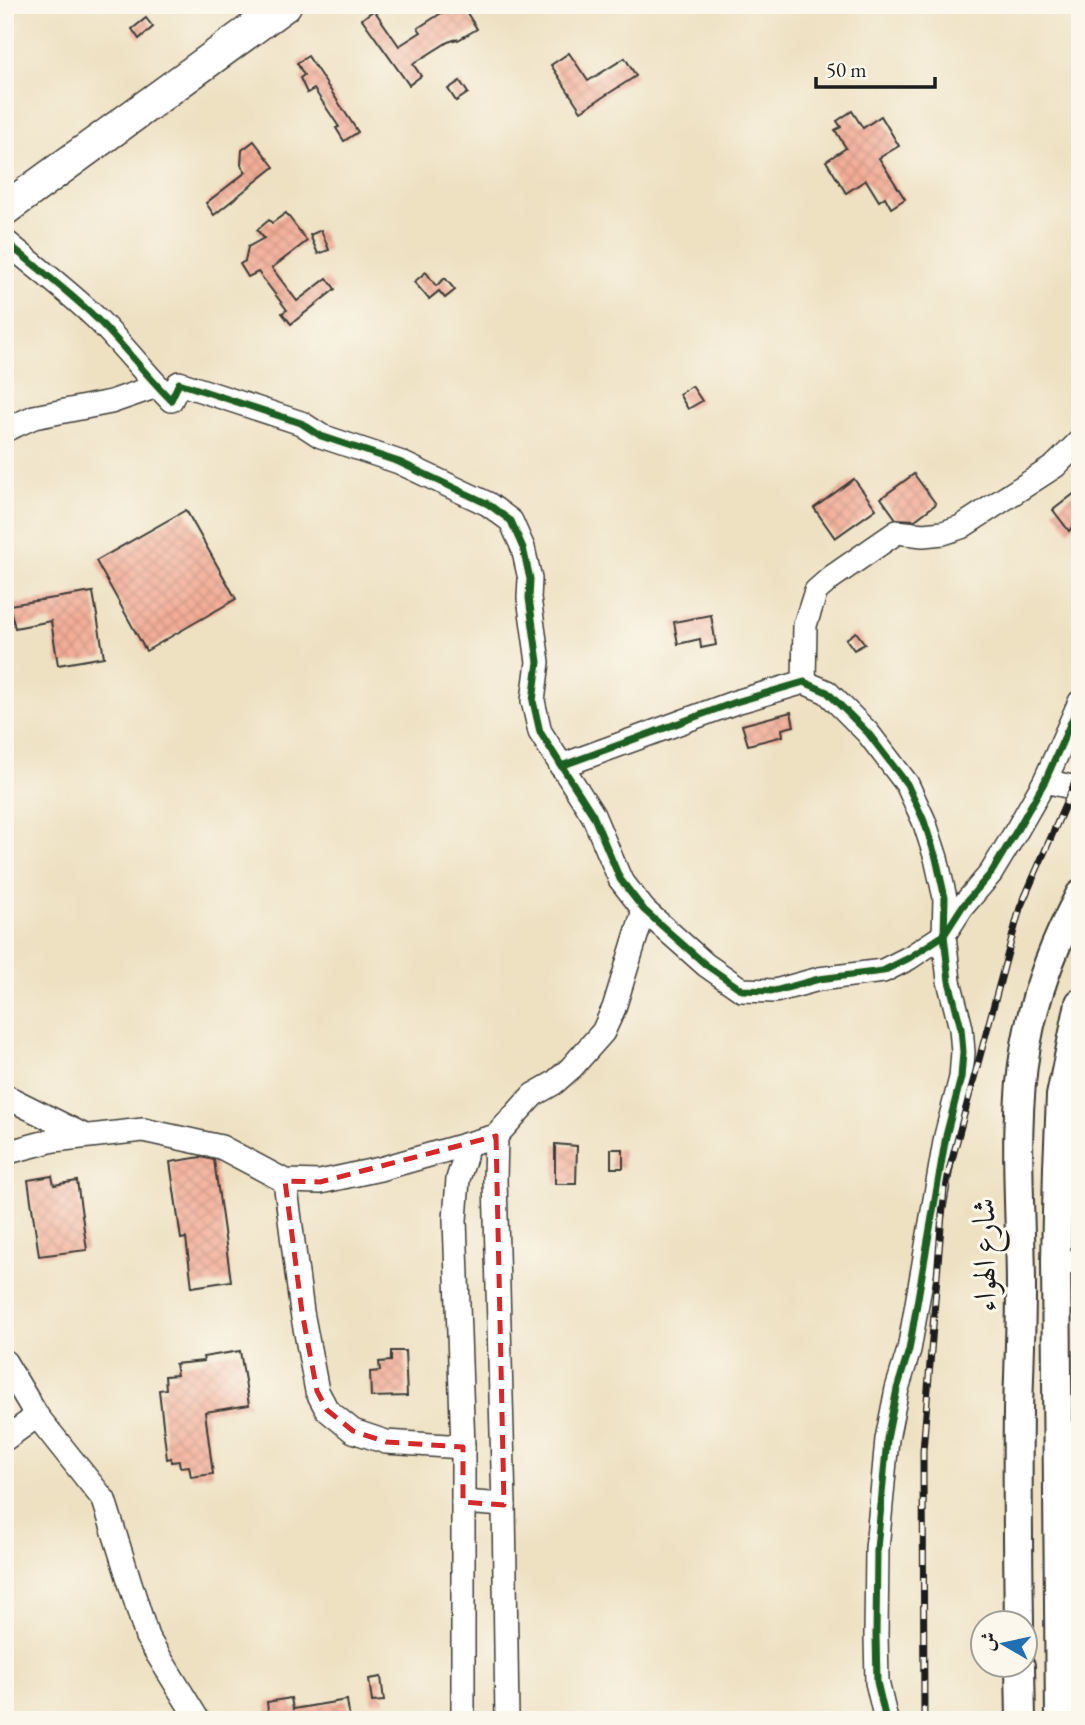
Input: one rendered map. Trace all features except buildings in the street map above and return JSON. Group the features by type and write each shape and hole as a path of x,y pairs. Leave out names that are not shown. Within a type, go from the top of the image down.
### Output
{"highway":[{"path":"5,184 252,5"},
{"path":"5,209 285,5"}],"main road":[{"name":"شارع الهواء","path":"1019,1610 1018,1414 1021,1288 1018,1143 1021,1090 1025,1045 1036,1003 1046,970 1080,895"},
{"path":"1060,1720 1072,1567 1068,1262 1061,1096 1080,1003"},
{"path":"1020,1680 1021,1720"}],"street":[{"path":"5,241 75,298 171,400 179,383 301,424 321,436 399,462 488,504 511,521 523,548 530,579 529,598 538,662 533,701 540,732 593,815 620,879 644,910 724,979 742,990 775,991 819,979 883,971 944,935 962,907 991,873 1045,781 1080,702"},
{"path":"5,430 34,417 111,402 157,386"},
{"path":"804,682 805,625 816,591 897,532 923,535 943,533 961,527 1055,466 1080,441"},
{"path":"561,766 736,702 804,682 827,692 850,713 907,784 924,821 945,898 944,935 948,981 961,1028 963,1052 961,1078 946,1136 909,1350 887,1439 877,1549 876,1623 877,1682 886,1720"},
{"path":"1045,781 1080,789"},
{"path":"5,1153 54,1140 143,1130 221,1147 285,1181 320,1182 380,1169 496,1136 533,1095 563,1076 603,1032 622,984 644,910"},
{"path":"5,1096 85,1136"},
{"path":"496,1136 506,1720"},
{"path":"463,1720 463,1447 455,1220 458,1179 466,1145"},
{"path":"285,1181 302,1312 317,1391 327,1410 353,1431 386,1442 463,1447"},
{"path":"5,1362 37,1416 104,1500 117,1534 147,1637 198,1720"},
{"path":"5,1439 37,1416"},
{"path":"1077,1720 1072,1567 1080,1431"},
{"path":"463,1502 504,1505"}],"highlighted area":[{"path":"496,1136 504,1505 463,1502 463,1447 386,1442 353,1431 327,1410 317,1391 302,1312 285,1181 320,1182"}],"railway":[{"path":"924,1720 923,1451 944,1189 1020,908 1080,771"}],"cycle path":[{"path":"5,241 97,319 171,400 179,383 301,423 321,436 399,462 488,504 511,521 523,548 530,579 529,598 538,662 533,701 540,732 593,815 620,879 644,910 706,965 742,990 775,991 819,979 883,971 944,935 962,907 991,873 1017,830 1045,781 1080,702"},
{"path":"561,766 736,702 804,682 827,692 868,733 907,784 924,821 945,898 944,935 949,981 961,1028 963,1052 961,1078 946,1136 909,1350 897,1389 887,1439 877,1549 876,1635 877,1682 886,1720"}]}
